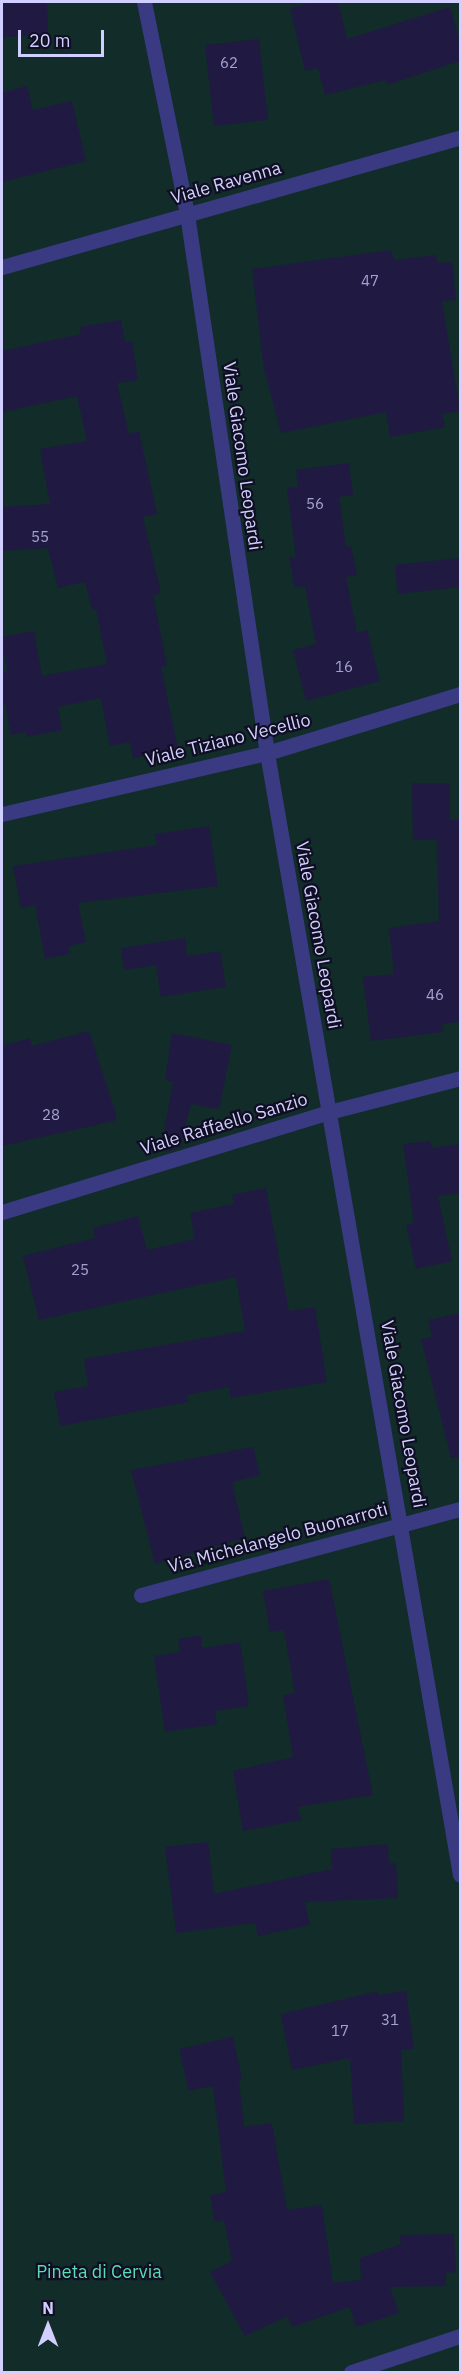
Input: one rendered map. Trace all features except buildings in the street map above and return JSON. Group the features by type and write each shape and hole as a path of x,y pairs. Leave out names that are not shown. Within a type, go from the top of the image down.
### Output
{"street":[{"name":"Viale Giacomo Leopardi","path":"144,2 187,214 267,753 403,1524 460,1875"},
{"name":"Viale Ravenna","path":"2,267 460,137"},
{"name":"Viale Tiziano Vecellio","path":"2,814 267,753 460,694"},
{"name":"Viale Raffaello Sanzio","path":"2,1212 329,1112 460,1078"},
{"name":"Via Michelangelo Buonarroti","path":"141,1595 460,1509"},
{"path":"351,2373 460,2337"}],"green space":[{"name":"Pineta di Cervia","path":"2,2 460,2 460,2372 2,2372"}]}
